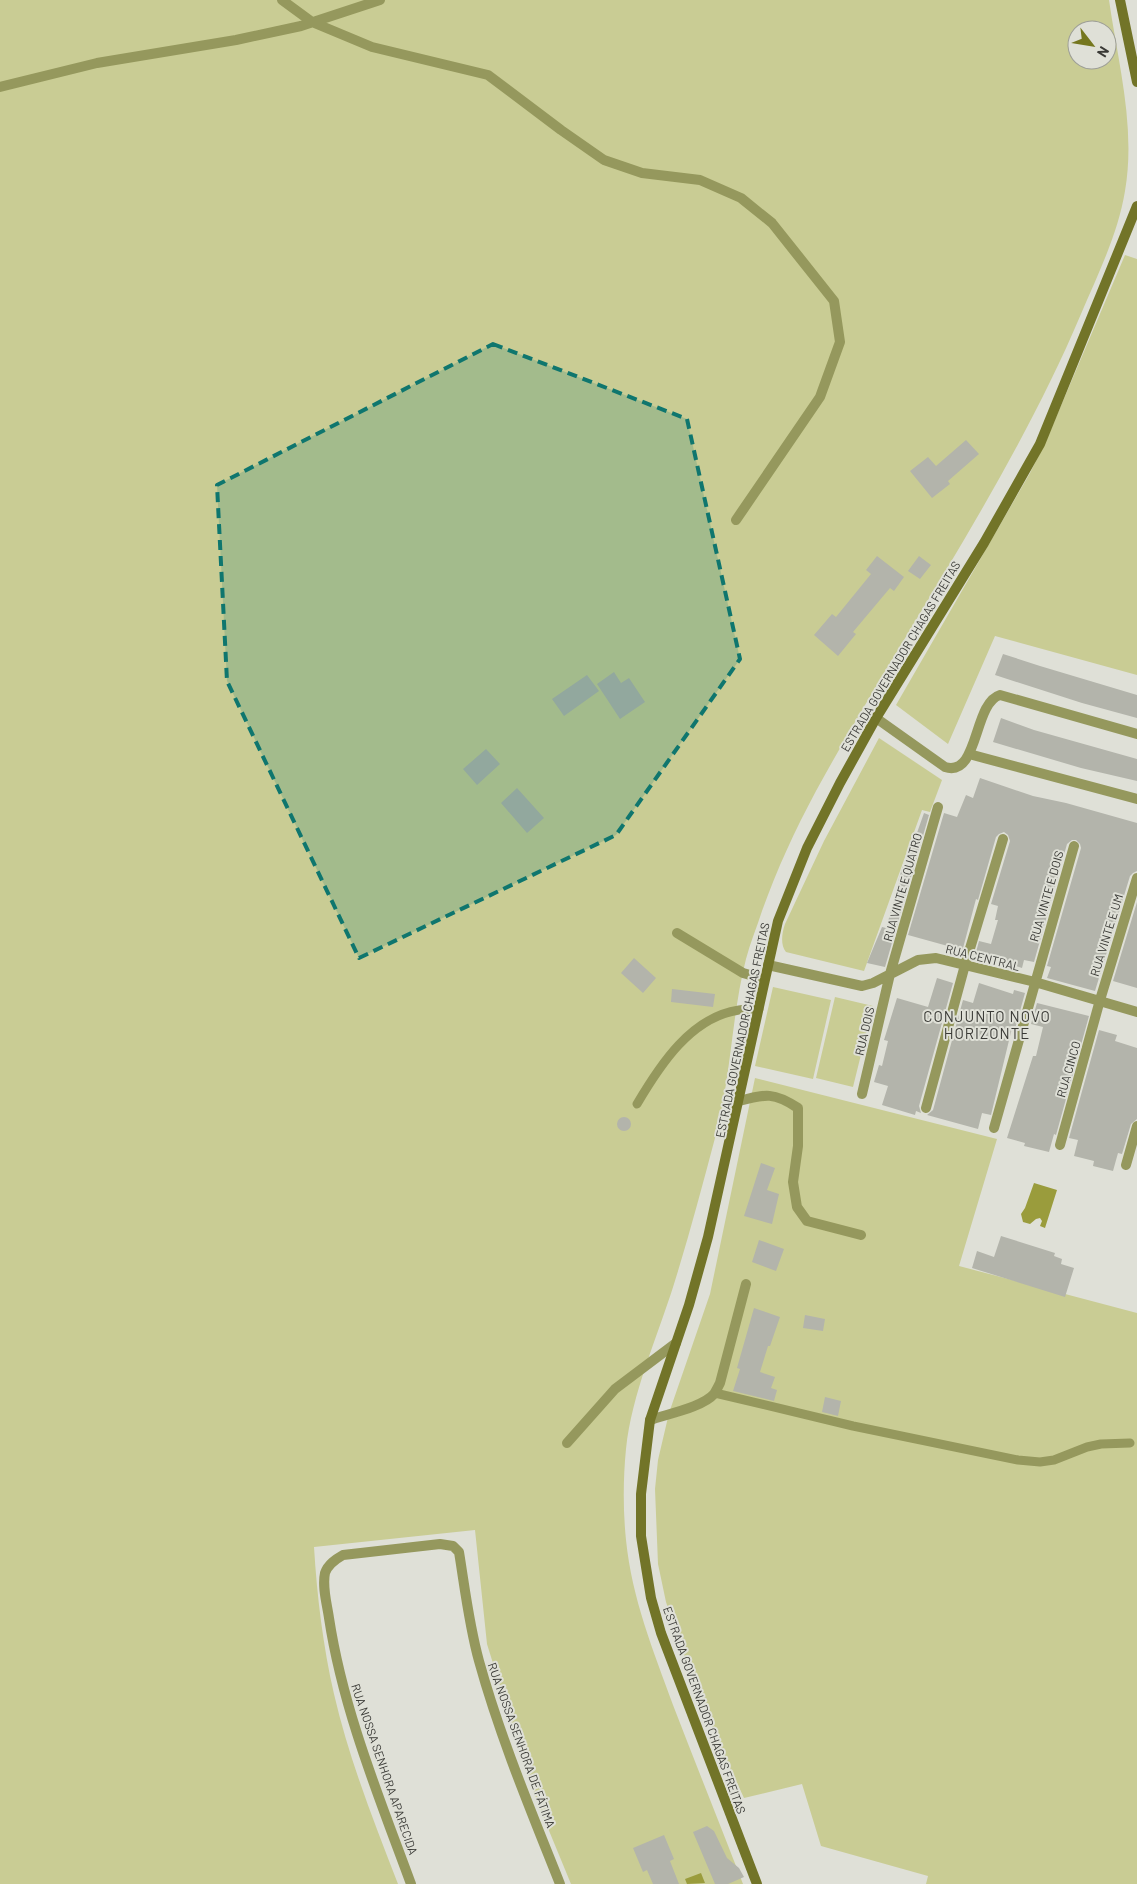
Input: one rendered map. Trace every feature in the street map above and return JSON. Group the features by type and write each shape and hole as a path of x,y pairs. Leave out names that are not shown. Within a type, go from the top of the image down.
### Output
{"main road":[{"path":"1120,0 1137,82"},
{"name":"ESTRADA GOVERNADOR CHAGAS FREITAS","path":"757,1884 661,1633 651,1598 641,1536 644,1461 650,1420 704,1255 778,921 807,848 876,718 988,535 1040,444 1137,206"}],"street":[{"path":"282,0 312,22 372,47 488,75 604,160 642,173 700,180 741,198 772,223 834,301 840,342 820,397 736,520"},
{"path":"0,87 97,62 236,40 312,22 380,0"},
{"path":"876,718 945,767 952,769 958,767 969,754 984,711 993,698 1000,696 1137,734"},
{"path":"969,754 1137,799"},
{"name":"RUA VINTE E QUATRO","path":"890,974 938,807"},
{"path":"926,1108 965,965 1003,839"},
{"name":"RUA VINTE E DOIS","path":"994,1128 1074,846"},
{"name":"RUA VINTE E UM","path":"1100,1000 1137,878"},
{"path":"677,933 743,973 764,979"},
{"name":"RUA CENTRAL","path":"768,965 857,986 867,985 923,958 936,958 1035,982 1137,1012"},
{"name":"RUA DOIS","path":"862,1094 890,974"},
{"name":"RUA CINCO","path":"1060,1145 1100,1000"},
{"path":"739,1101 760,1095 782,1097 798,1108 798,1146 794,1182 798,1207 807,1221 861,1235"},
{"path":"1126,1165 1137,1126"},
{"path":"650,1420 699,1403 715,1393 720,1384 746,1284"},
{"path":"567,1443 615,1389 676,1343"},
{"name":"RUA NOSSA SENHORA APARECIDA","path":"412,1884 378,1794 347,1702 333,1645 324,1584 326,1572 332,1562 344,1555 440,1544 453,1546 459,1552"},
{"name":"RUA NOSSA SENHORA DE FÁTIMA","path":"459,1552 467,1607 479,1661 515,1770 560,1884"}],"lane":[{"path":"637,1104 668,1058 693,1032 706,1022 729,1012 740,1009 759,1009"},
{"path":"715,1393 853,1426 1018,1460 1040,1462 1054,1460 1087,1447 1130,1442"}],"highlighted area":[{"path":"493,344 687,419 740,659 616,835 359,958 227,681 217,485"}],"green space":[{"path":"0,0 1109,0 1112,20 1067,20 1067,70 1117,70 1117,51 1127,119 1128,143 1125,191 1118,223 1107,254 1053,376 1022,437 989,497 849,732 816,791 774,880 746,959 715,1138 685,1248 639,1386 629,1428 625,1460 624,1506 629,1562 638,1604 658,1664 743,1884 571,1884 538,1804 487,1644 475,1530 314,1547 321,1621 334,1694 371,1814 398,1884 0,1884"},
{"path":"1125,255 1137,259 1137,675 995,636 948,744 896,705 1030,473 1046,441"},
{"path":"879,738 942,780 930,812 922,810 864,971 786,952 782,938 785,924 824,841"},
{"path":"773,987 831,1000 813,1079 755,1066"},
{"path":"835,997 873,1006 853,1087 816,1078"},
{"path":"755,1078 997,1139 959,1266 1137,1313 1137,1884 926,1884 928,1876 821,1846 802,1784 744,1798 719,1744 681,1647 666,1602 658,1564 655,1489 658,1460 669,1413 710,1294"}],"shaded area":[{"path":"1034,1183 1057,1190 1045,1228 1040,1226 1042,1221 1040,1218 1030,1224 1023,1222 1021,1214"},
{"path":"701,1873 705,1883 687,1884 685,1879"}],"building":[{"path":"966,440 979,454 948,481 950,484 932,498 910,471 928,457 936,466"},
{"path":"877,556 904,577 894,591 890,588 853,632 856,634 838,656 814,635 832,614 836,617 871,574 866,570"},
{"path":"919,556 931,565 920,579 908,571"},
{"path":"1003,654 1137,695 1137,718 1082,703 995,675"},
{"path":"614,672 621,683 629,678 645,702 620,719 597,684"},
{"path":"587,675 599,691 564,716 552,699"},
{"path":"1001,718 1034,730 1137,759 1137,781 1081,768 993,742"},
{"path":"486,749 500,764 477,785 463,769"},
{"path":"980,778 1033,796 1066,803 1137,823 1137,871 1130,876 1095,991 1047,978 1051,967 1047,966 1081,848 1076,840 1072,840 1067,844 1034,962 1024,960 1022,968 976,952 979,941 991,944 998,920 995,920 998,906 991,904 1010,841 1008,835 1004,832 996,837 978,900 976,899 962,952 954,950 955,948 908,935 944,813 957,817 966,795 973,798"},
{"path":"517,788 544,818 527,833 501,803"},
{"path":"924,813 929,815 885,967 867,963 882,927 886,928 900,881 898,881"},
{"path":"1137,902 1137,988 1113,981"},
{"path":"634,958 656,978 643,993 621,973"},
{"path":"937,978 953,983 919,1106 921,1113 916,1111 915,1115 882,1105 888,1086 874,1082 879,1065 882,1066 888,1041 884,1040 897,998 928,1007"},
{"path":"979,983 1013,994 1014,990 1025,993 1015,1029 1012,1028 991,1115 982,1113 978,1129 927,1115 933,1110 963,1000 973,1003"},
{"path":"672,989 715,994 713,1007 671,1002"},
{"path":"1037,1003 1089,1016 1056,1135 1054,1134 1049,1152 1024,1146 1025,1143 1007,1138 1033,1056 1036,1056 1043,1027 1031,1024"},
{"path":"1099,1030 1117,1035 1115,1041 1137,1048 1137,1119 1131,1124 1122,1154 1118,1153 1113,1171 1093,1166 1094,1161 1074,1156 1078,1140 1069,1138"},
{"path":"621,1117 627,1117 631,1124 627,1131 621,1131 617,1127 617,1121"},
{"path":"761,1163 775,1168 767,1190 779,1194 772,1224 744,1216"},
{"path":"1001,1236 1055,1253 1054,1256 1062,1259 1061,1264 1074,1268 1065,1297 972,1268 977,1251 994,1257"},
{"path":"759,1240 784,1249 776,1271 752,1262"},
{"path":"754,1308 780,1317 760,1372 775,1377 771,1388 777,1390 774,1401 733,1391 740,1369 737,1368"},
{"path":"805,1315 825,1319 823,1331 803,1328"},
{"path":"825,1397 841,1401 838,1416 822,1412"},
{"path":"707,1826 714,1831 727,1858 739,1868 744,1877 728,1884 715,1884 693,1832"},
{"path":"664,1835 674,1859 670,1861 679,1884 653,1884 647,1870 643,1872 633,1848"}],"district":[{"name":"CONJUNTO NOVO HORIZONTE","path":"987,1024"}]}
